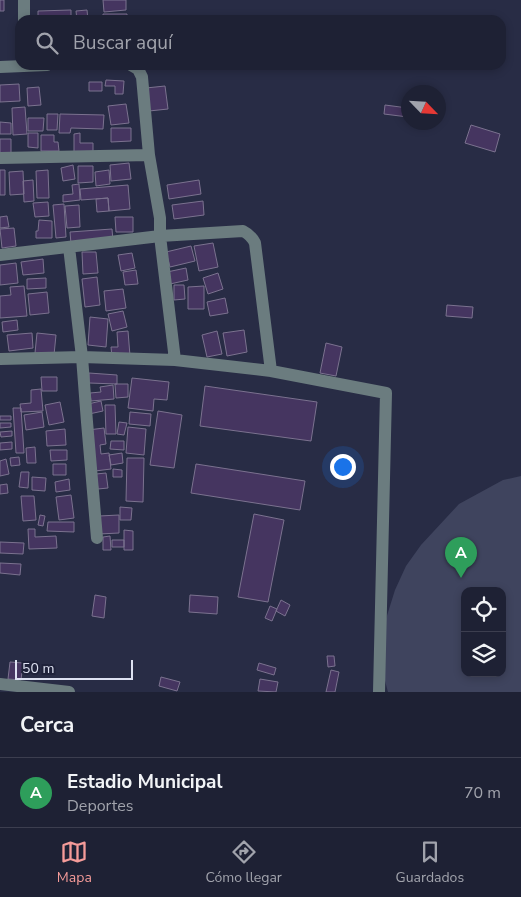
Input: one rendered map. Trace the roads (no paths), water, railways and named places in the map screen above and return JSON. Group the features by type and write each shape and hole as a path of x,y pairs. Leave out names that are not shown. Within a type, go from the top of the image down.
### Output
{"street":[{"path":"24,0 24,15"},
{"path":"0,68 15,66"},
{"path":"138,70 142,77 149,155 159,209 160,236 175,360"},
{"path":"0,158 149,155"},
{"path":"0,255 160,236 242,231 249,234 255,243 271,371"},
{"path":"69,247 82,356 97,538"},
{"path":"0,359 82,356 175,360 271,371 386,393 379,692"},
{"path":"0,684 69,692"}],"place":[{"name":"Estadio Municipal","path":"461,578"}]}
